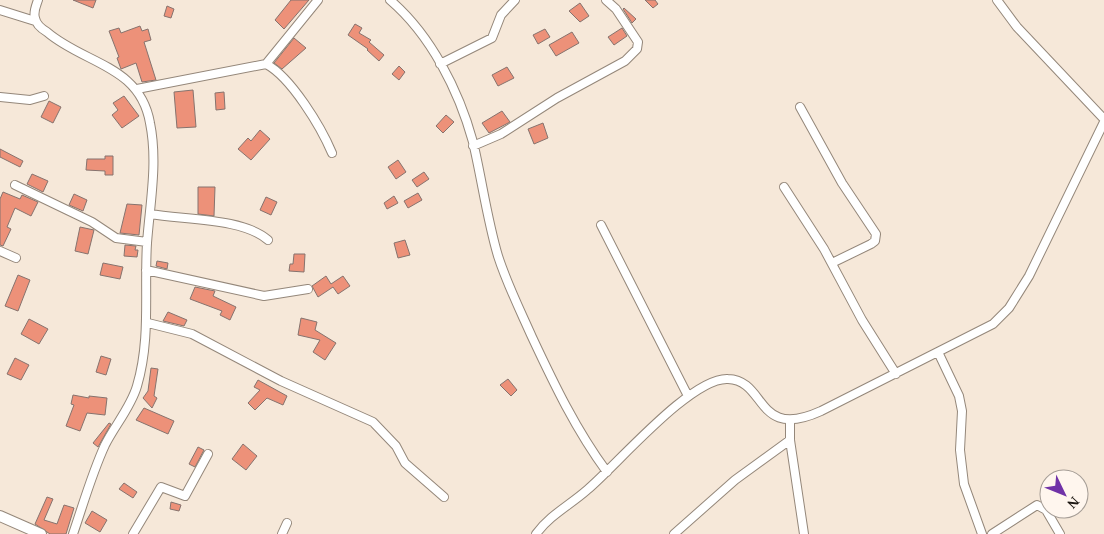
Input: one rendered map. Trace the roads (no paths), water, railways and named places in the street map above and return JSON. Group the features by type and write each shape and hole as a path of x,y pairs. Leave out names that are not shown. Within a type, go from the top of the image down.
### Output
{"street":[{"path":"35,21 34,14 38,0"},
{"path":"266,64 318,0"},
{"path":"390,0 413,24 432,50 461,105 474,146 494,240 513,296 565,406 607,472"},
{"path":"440,64 492,38 502,15 516,0"},
{"path":"474,146 501,134 556,98 625,61 637,48 638,42 635,37 616,9 606,0"},
{"path":"536,534 545,522 607,472 677,404 704,386 728,378 745,386 768,412 790,420 806,418 994,324 1009,308 1029,276 1104,121 1017,27 997,0"},
{"path":"0,10 35,21 56,40 105,65 137,89 143,98 150,123 154,185 146,270 148,323 137,387 105,445 73,534"},
{"path":"137,89 266,64 281,72 321,128 332,153"},
{"path":"0,97 30,100 44,96"},
{"path":"800,107 842,183 876,234 875,241 871,244 832,263"},
{"path":"15,185 92,222 116,238 148,242"},
{"path":"784,187 832,263 862,320 896,374"},
{"path":"150,214 240,225 254,230 268,240"},
{"path":"601,225 688,396"},
{"path":"0,250 16,258"},
{"path":"146,270 264,296 308,289"},
{"path":"148,323 192,334 281,381 373,422 396,446 404,463 444,497"},
{"path":"938,352 958,396 962,411 960,450 964,484 982,534"},
{"path":"790,420 790,440 804,534"},
{"path":"674,534 735,480 790,440"},
{"path":"134,534 161,487 185,496 208,454"},
{"path":"992,534 1037,505 1046,510 1060,534"},
{"path":"0,516 41,534"},
{"path":"282,534 287,523"}]}
